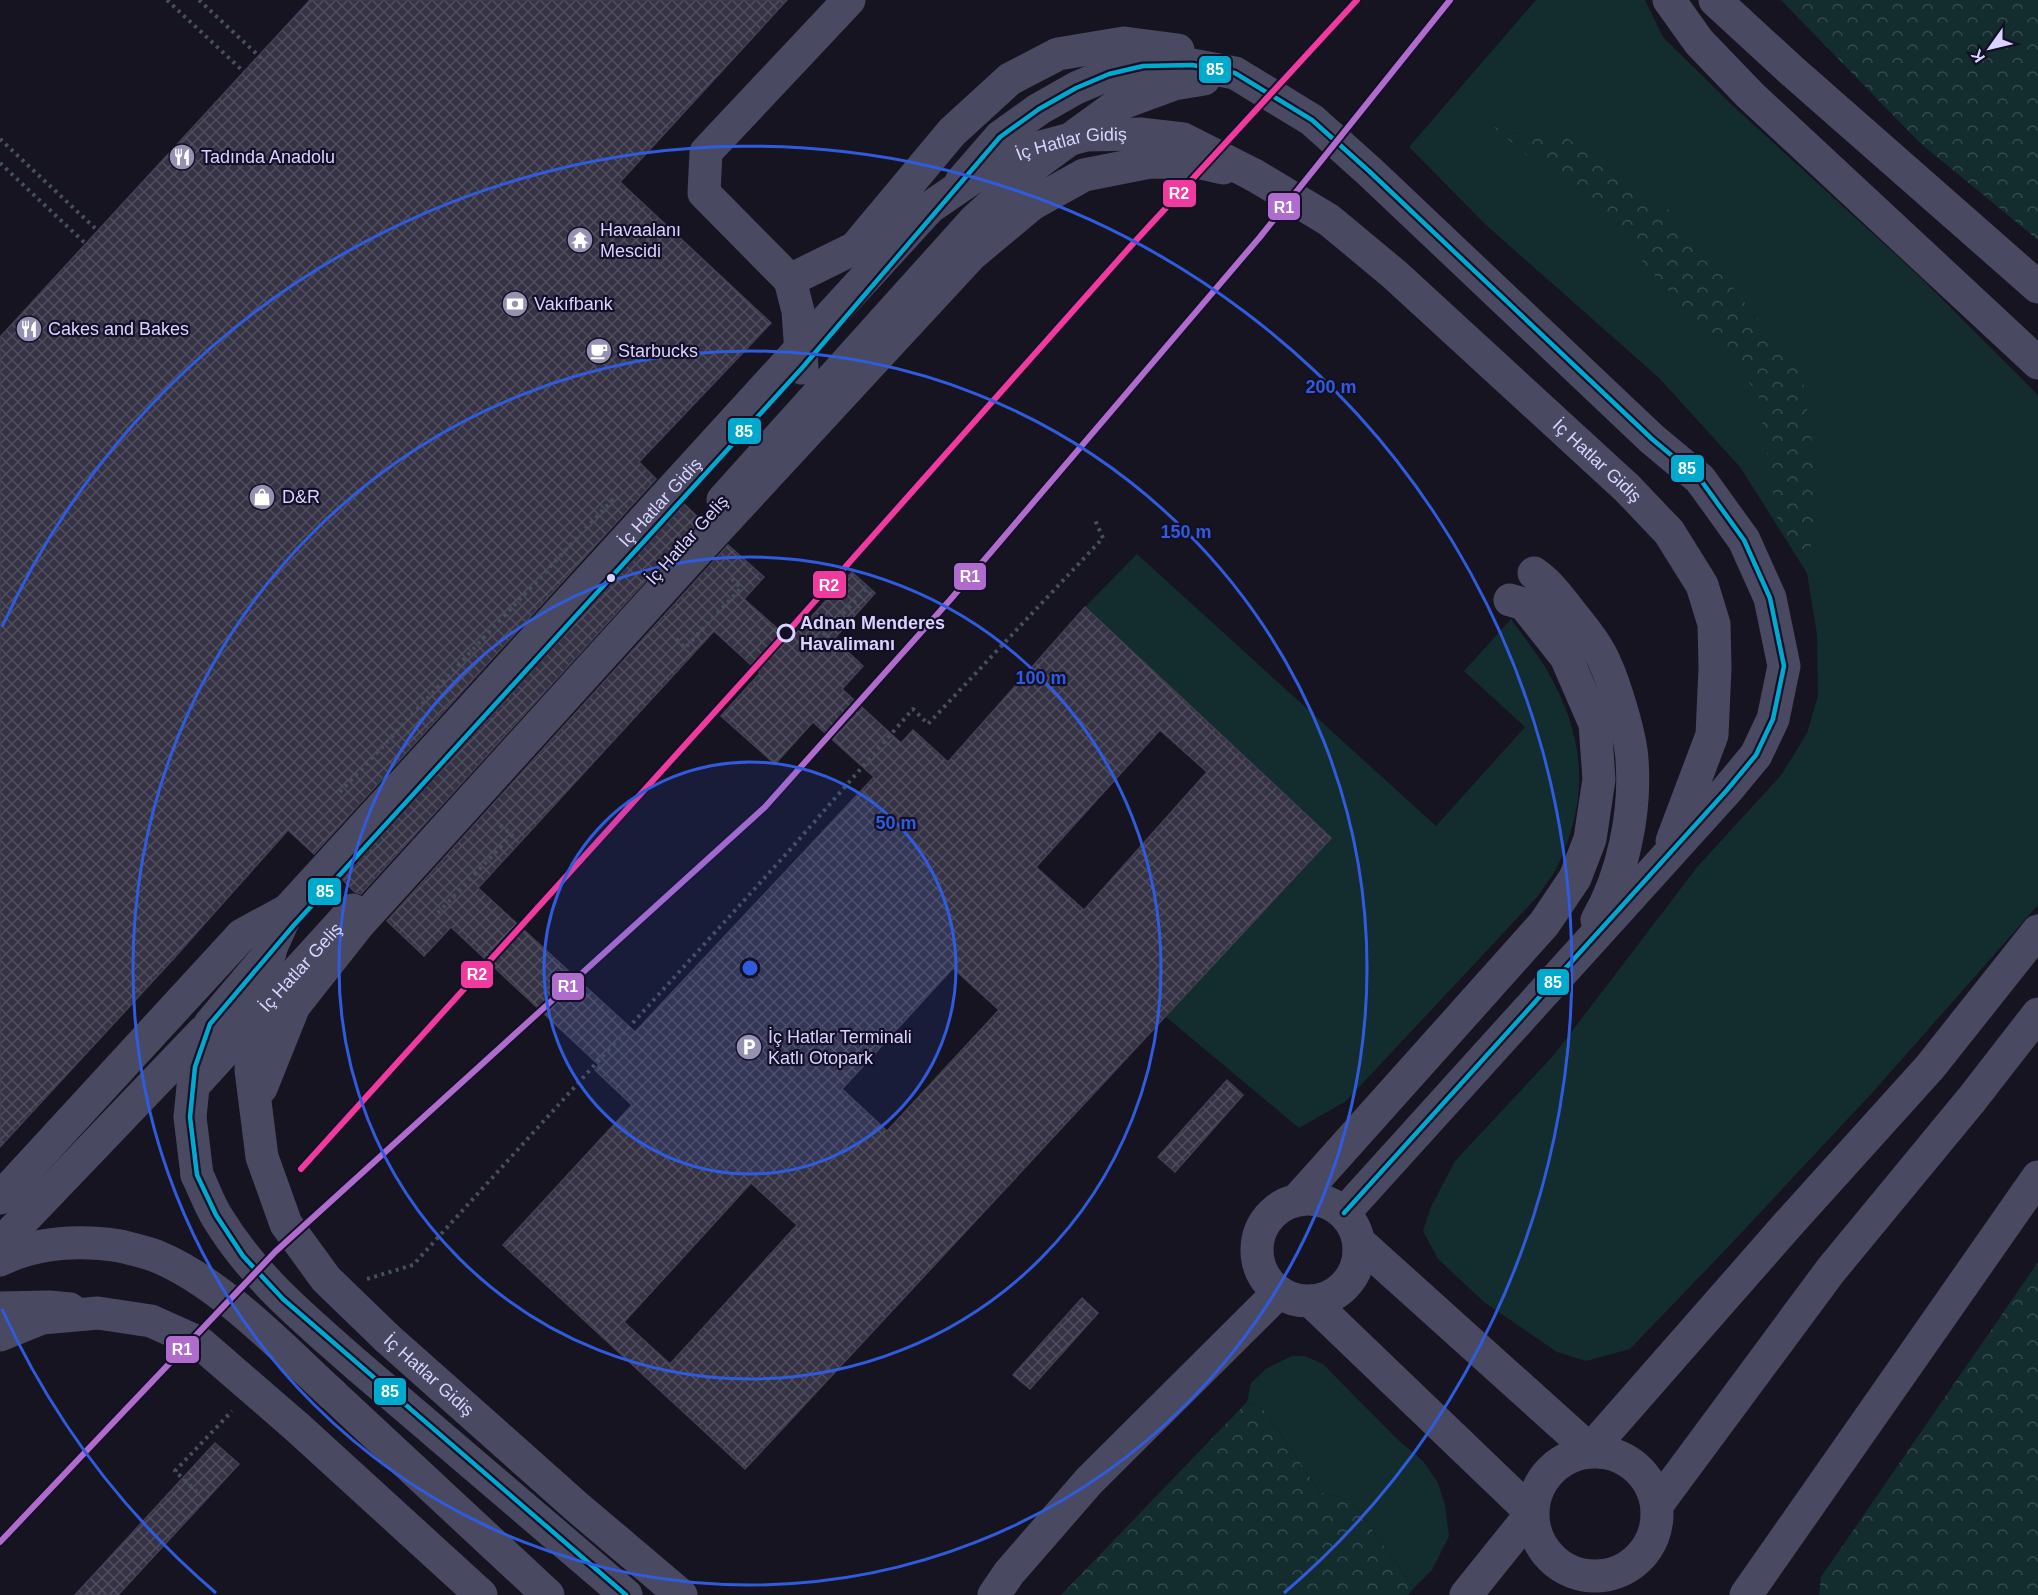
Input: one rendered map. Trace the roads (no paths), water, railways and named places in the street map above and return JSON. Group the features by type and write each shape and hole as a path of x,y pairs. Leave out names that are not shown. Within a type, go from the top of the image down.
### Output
{"street":[{"path":"802,368 798,310 790,280 704,193 706,152 849,0"},
{"path":"1669,0 1699,42 1750,95 2038,363"},
{"path":"1715,0 1791,70 2038,287"},
{"path":"790,280 855,248 952,132 1010,79 1058,54 1124,43 1192,52 1235,73"},
{"name":"İç Hatlar Geliş","path":"626,1595 358,1366 283,1299 243,1256 216,1215 198,1175 190,1117 195,1067 210,1024 302,916 802,368 1000,137 1039,110 1076,88 1143,66 1192,65 1235,73 1312,120 1370,172 1652,439 1700,479 1744,540 1770,598 1784,666 1773,719 1756,755 1574,961"},
{"name":"İç Hatlar Geliş","path":"193,1086 974,221 1036,164 1117,105 1174,84 1235,73"},
{"name":"İç Hatlar Gidiş","path":"681,1595 577,1507 387,1338 326,1279 286,1224 262,1157 251,1070 256,996 265,961 288,910 929,208 990,166 1030,150 1086,135 1140,134 1183,140 1254,175 1329,220 1394,274 1627,488 1669,532 1702,585 1714,624 1715,669 1712,735 1665,860"},
{"name":"İç Hatlar Gidiş","path":"255,1102 294,1006 358,925 971,255 1032,204 1084,175 1150,162 1201,163 1254,175"},
{"path":"1344,1213 1574,961 1609,899 1623,855 1631,806 1632,760 1621,711 1605,663 1584,630 1545,581 1534,573"},
{"path":"1297,1200 1544,924 1575,878 1590,838 1599,779 1595,724 1566,657 1524,604 1510,600"},
{"path":"0,1198 242,935 288,910"},
{"path":"1359,1242 1590,1450 1621,1457 1638,1469 1650,1485 1657,1505 1657,1526 1650,1545 1637,1561 1591,1586 1579,1575 1560,1566 1545,1552 1535,1533 1532,1513 1536,1493 1546,1475 1562,1461 1590,1450 1930,1067 2038,932"},
{"path":"1657,1505 1831,1270 1972,1100 2038,1014"},
{"path":"0,1244 210,1024"},
{"path":"1746,1595 2038,1176"},
{"path":"1314,1198 1330,1203 1344,1213 1354,1227 1359,1242 1358,1259 1353,1275 1335,1293 1311,1301 1294,1299 1279,1292 1267,1280 1259,1265 1257,1248 1260,1232 1268,1217 1281,1206 1297,1200 1314,1198"},
{"path":"0,1260 16,1252 74,1242 120,1246 156,1256 208,1286 248,1318 331,1393 548,1595"},
{"path":"975,1595 1002,1584 1089,1481 1279,1292"},
{"path":"1311,1301 1532,1513"},
{"path":"0,1308 50,1306 151,1321 200,1343 297,1427 481,1595"},
{"path":"0,1320 98,1313"},
{"path":"0,1335 42,1318 98,1313"},
{"path":"1466,1595 1532,1513"}],"place":[{"name":"Tadında Anadolu","path":"182,157"},
{"name":"Havaalanı Mescidi","path":"580,240"},
{"name":"Vakıfbank","path":"515,304"},
{"name":"Cakes and Bakes","path":"29,329"},
{"name":"Starbucks","path":"599,351"},
{"name":"D&R","path":"262,497"},
{"name":"Adnan Menderes Havalimanı","path":"786,633"},
{"name":"İç Hatlar Terminali Katlı Otopark","path":"749,1047"}]}
